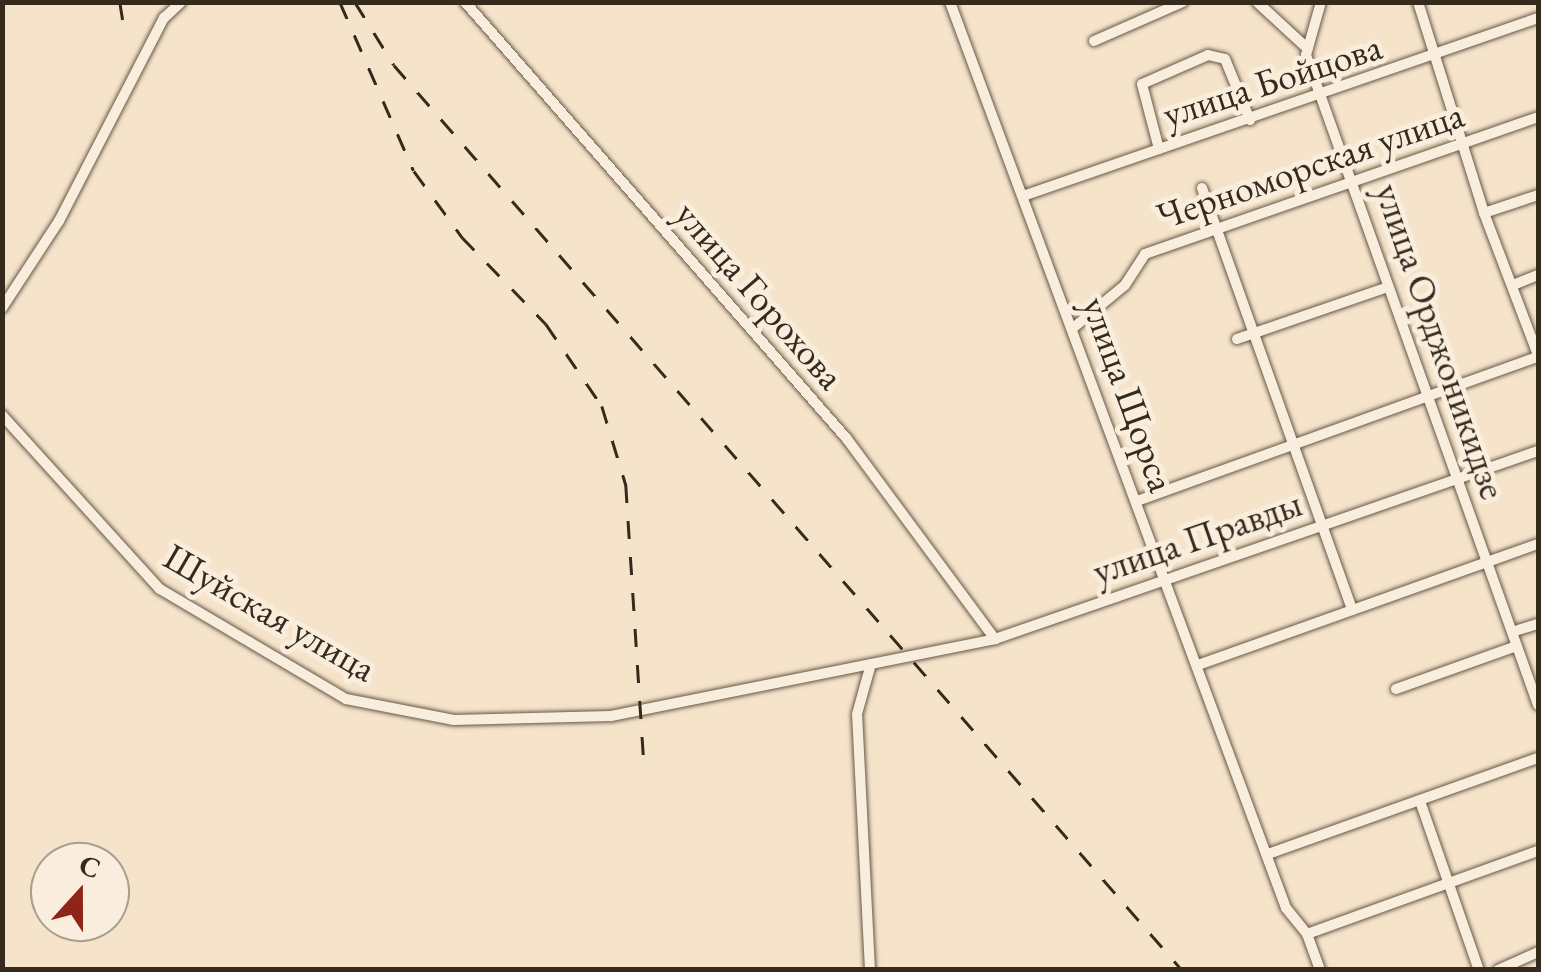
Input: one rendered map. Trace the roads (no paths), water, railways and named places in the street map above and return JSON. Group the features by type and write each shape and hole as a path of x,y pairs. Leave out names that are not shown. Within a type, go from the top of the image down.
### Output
{"street":[{"path":"2,308 59,221 164,18 181,2"},
{"name":"улица Горохова","path":"465,2 846,439 995,638"},
{"name":"улица Щорса","path":"950,2 1291,919 1307,934 1320,970"},
{"path":"1094,41 1183,2"},
{"name":"улица Орджоникидзе","path":"1257,2 1307,52 1538,705"},
{"path":"1307,52 1321,2"},
{"path":"1137,501 1538,356 1484,214 1418,2"},
{"name":"улица Бойцова","path":"1024,196 1322,98 1538,18"},
{"path":"1159,149 1142,84 1208,55 1226,59 1250,120"},
{"name":"Черноморская улица","path":"1073,328 1119,291 1145,254 1538,117"},
{"path":"1202,188 1352,610"},
{"path":"1484,214 1538,195"},
{"path":"1513,284 1538,275"},
{"path":"1237,339 1385,288"},
{"name":"Шуйская улица","path":"2,415 160,589 328,691 377,709 454,720 611,716 871,664"},
{"name":"улица Правды","path":"871,664 995,638 1538,451"},
{"path":"1198,665 1538,544"},
{"path":"1518,630 1538,624"},
{"path":"1396,689 1517,646"},
{"path":"870,970 858,714 871,664"},
{"path":"1268,854 1538,758"},
{"path":"1420,801 1479,970"},
{"path":"1307,934 1538,851"},
{"path":"1498,970 1538,952"}],"railway":[{"path":"120,2 123,21"},
{"path":"340,2 414,171 462,237 546,324 602,406 626,485 644,760"},
{"path":"355,2 394,65 1182,970"}]}
